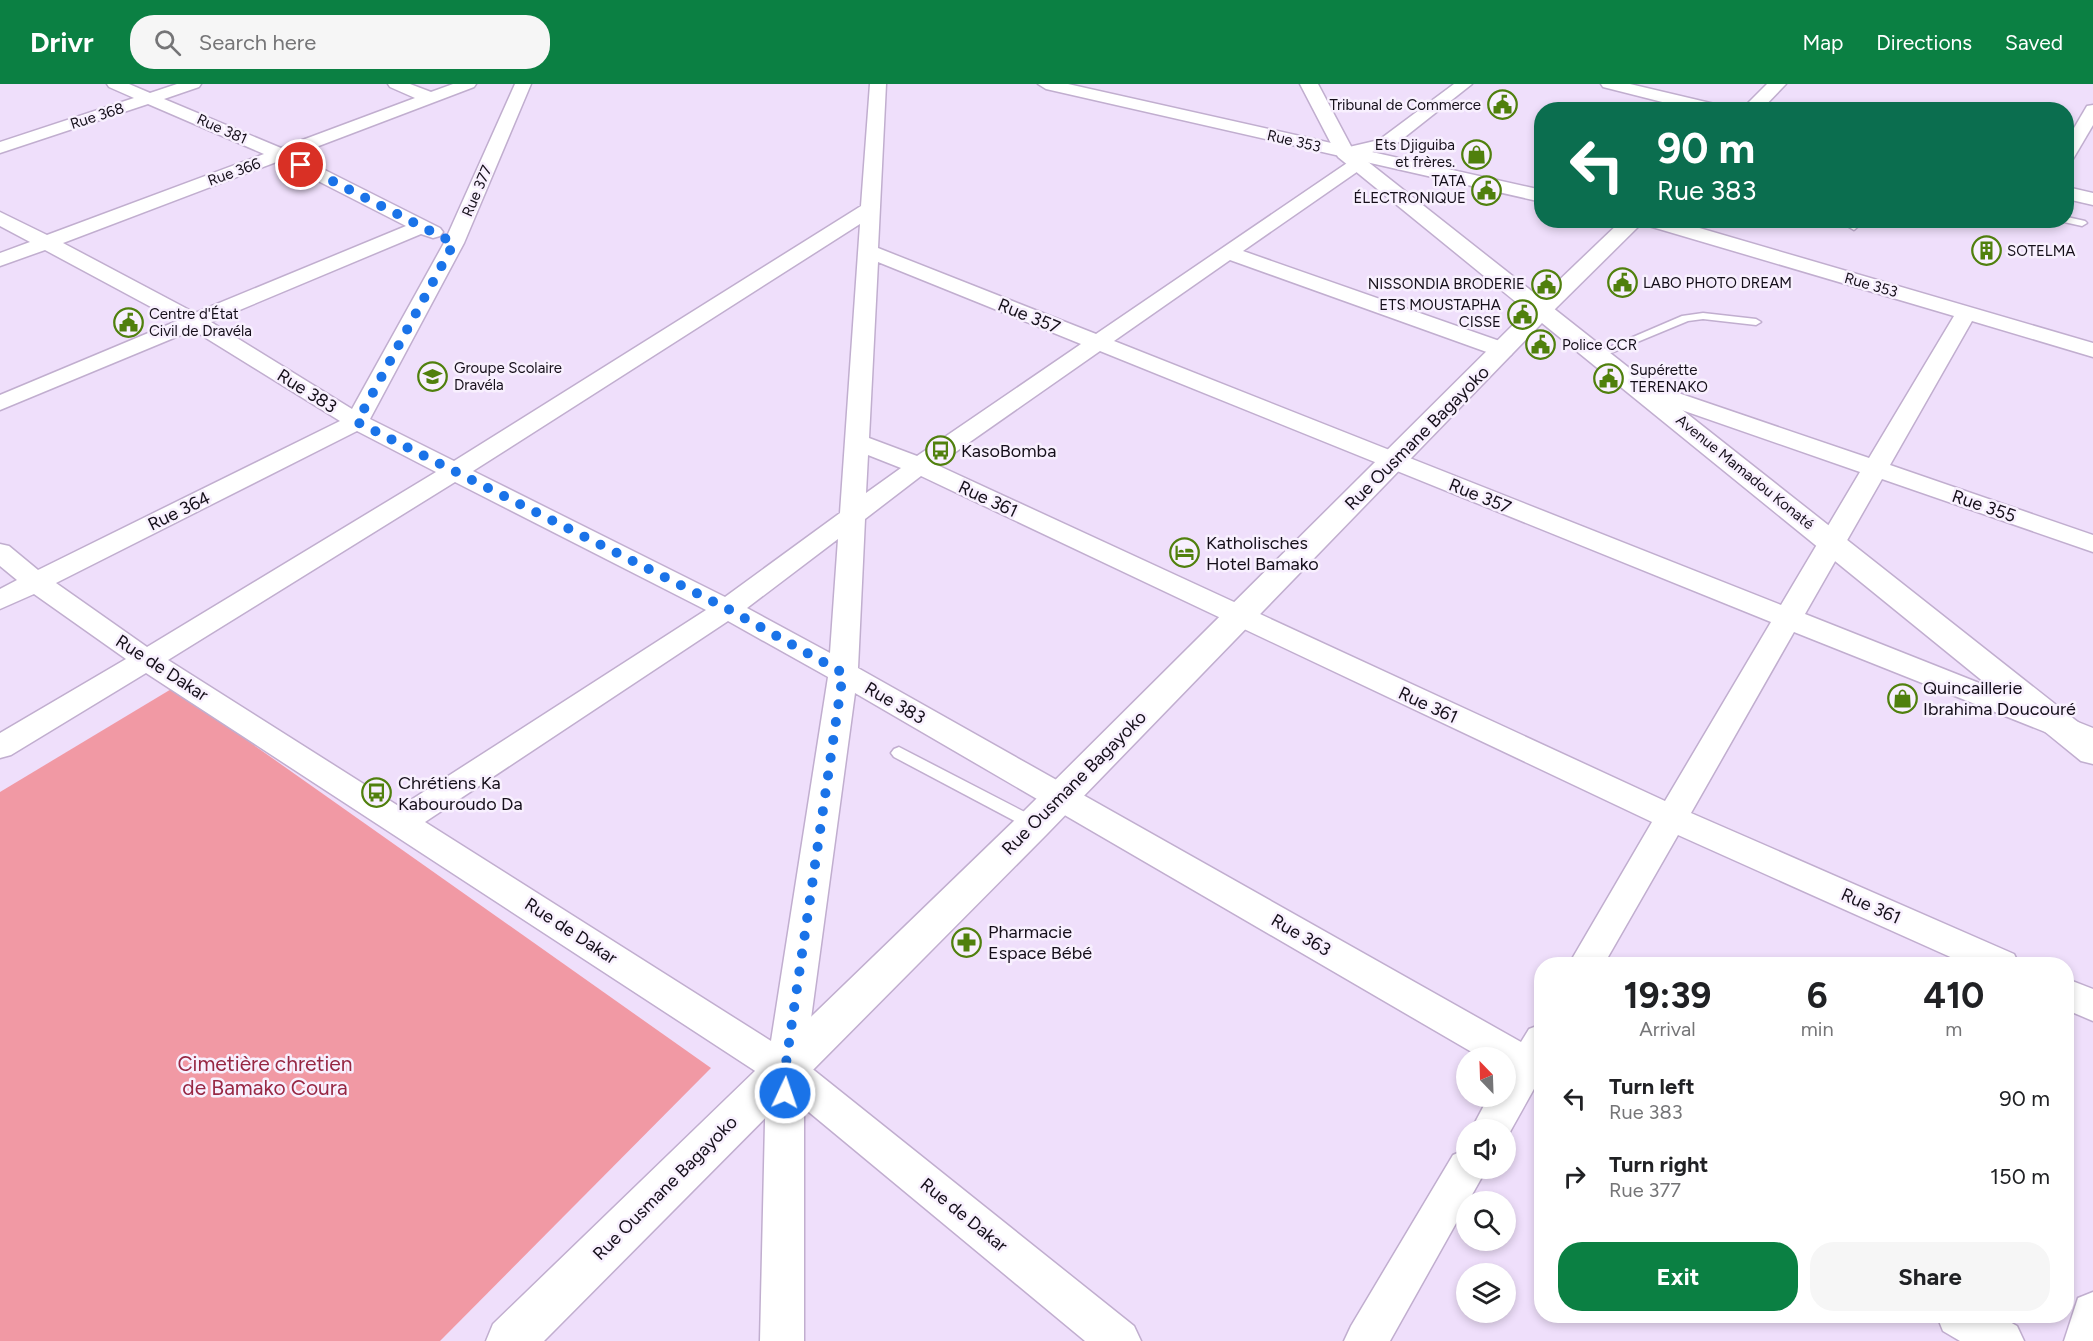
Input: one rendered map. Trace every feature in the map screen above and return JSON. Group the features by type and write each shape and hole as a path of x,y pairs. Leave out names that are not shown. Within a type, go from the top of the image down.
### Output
{"main road":[{"name":"Avenue Mamadou Konaté","path":"1309,84 1352,158 1540,311 2080,735 2093,752"},
{"path":"1758,102 1777,84"},
{"name":"Rue Ousmane Bagayoko","path":"510,1341 1061,798 1540,311 1627,228"}],"street":[{"name":"Rue 381","path":"116,84 281,155 454,243"},
{"name":"Rue 368","path":"0,148 193,84"},
{"path":"396,84 430,98"},
{"name":"Rue 366","path":"0,260 468,84"},
{"name":"Rue 377","path":"357,422 454,243 523,84"},
{"path":"782,1341 785,1070 843,673 878,84"},
{"name":"Rue 353","path":"1046,84 1352,158 1534,194"},
{"path":"402,822 728,609 919,466 1229,253 1352,158 1385,144 1464,84"},
{"path":"1609,84 1684,102"},
{"path":"2074,143 2093,110"},
{"path":"2074,195 2093,199"},
{"path":"0,747 148,661 455,472 870,209"},
{"name":"Rue 383","path":"0,218 195,322 357,422 728,609 1061,798"},
{"path":"0,403 422,226"},
{"name":"Rue 353","path":"1676,228 2093,350"},
{"name":"Rue 357","path":"868,251 2080,735"},
{"path":"1229,253 1503,350"},
{"path":"1590,957 1966,313"},
{"name":"Rue 355","path":"1638,387 2093,544"},
{"name":"Rue 364","path":"0,600 357,422"},
{"name":"Rue 361","path":"857,441 919,466 1672,818 1985,957"},
{"name":"Rue de Dakar","path":"0,552 36,582 148,661 785,1070 1119,1341"},
{"name":"Rue 363","path":"1061,798 1534,1057"},
{"path":"2074,997 2093,1005"},
{"path":"1497,1119 1534,1064"},
{"path":"1366,1341 1461,1179"},
{"path":"2086,1341 2093,1313"},
{"path":"1970,1323 2002,1341"}],"lane":[{"path":"2074,221 2082,223"},
{"path":"1597,355 1686,318 1703,316 1756,322"},
{"path":"899,753 1034,824"}],"green space":[{"name":"Cimetière chretien de Bamako Coura","path":"173,688 711,1068 440,1341 0,1341 0,792"}],"place":[{"name":"Tribunal de Commerce","path":"1502,105"},
{"name":"Ets Djiguiba et frères.","path":"1476,154"},
{"name":"TATA ÉLECTRONIQUE","path":"1487,190"},
{"name":"SOTELMA","path":"1986,251"},
{"name":"LABO PHOTO DREAM","path":"1622,283"},
{"name":"NISSONDIA BRODERIE","path":"1546,284"},
{"name":"ETS MOUSTAPHA CISSE","path":"1522,314"},
{"name":"Centre d'État Civil de Dravéla","path":"128,323"},
{"name":"Police CCR","path":"1541,345"},
{"name":"Groupe Scolaire Dravéla","path":"433,377"},
{"name":"Supérette TERENAKO","path":"1609,379"},
{"name":"KasoBomba","path":"940,451"},
{"name":"Katholisches Hotel Bamako","path":"1185,553"},
{"name":"Quincaillerie Ibrahima Doucouré","path":"1902,698"},
{"name":"Chrétiens Ka Kabouroudo Da","path":"377,793"},
{"name":"Pharmacie Espace Bébé","path":"967,942"}],"route":[{"path":"301,165 454,243 357,422 728,609 843,673 785,1070 785,1093"}]}
